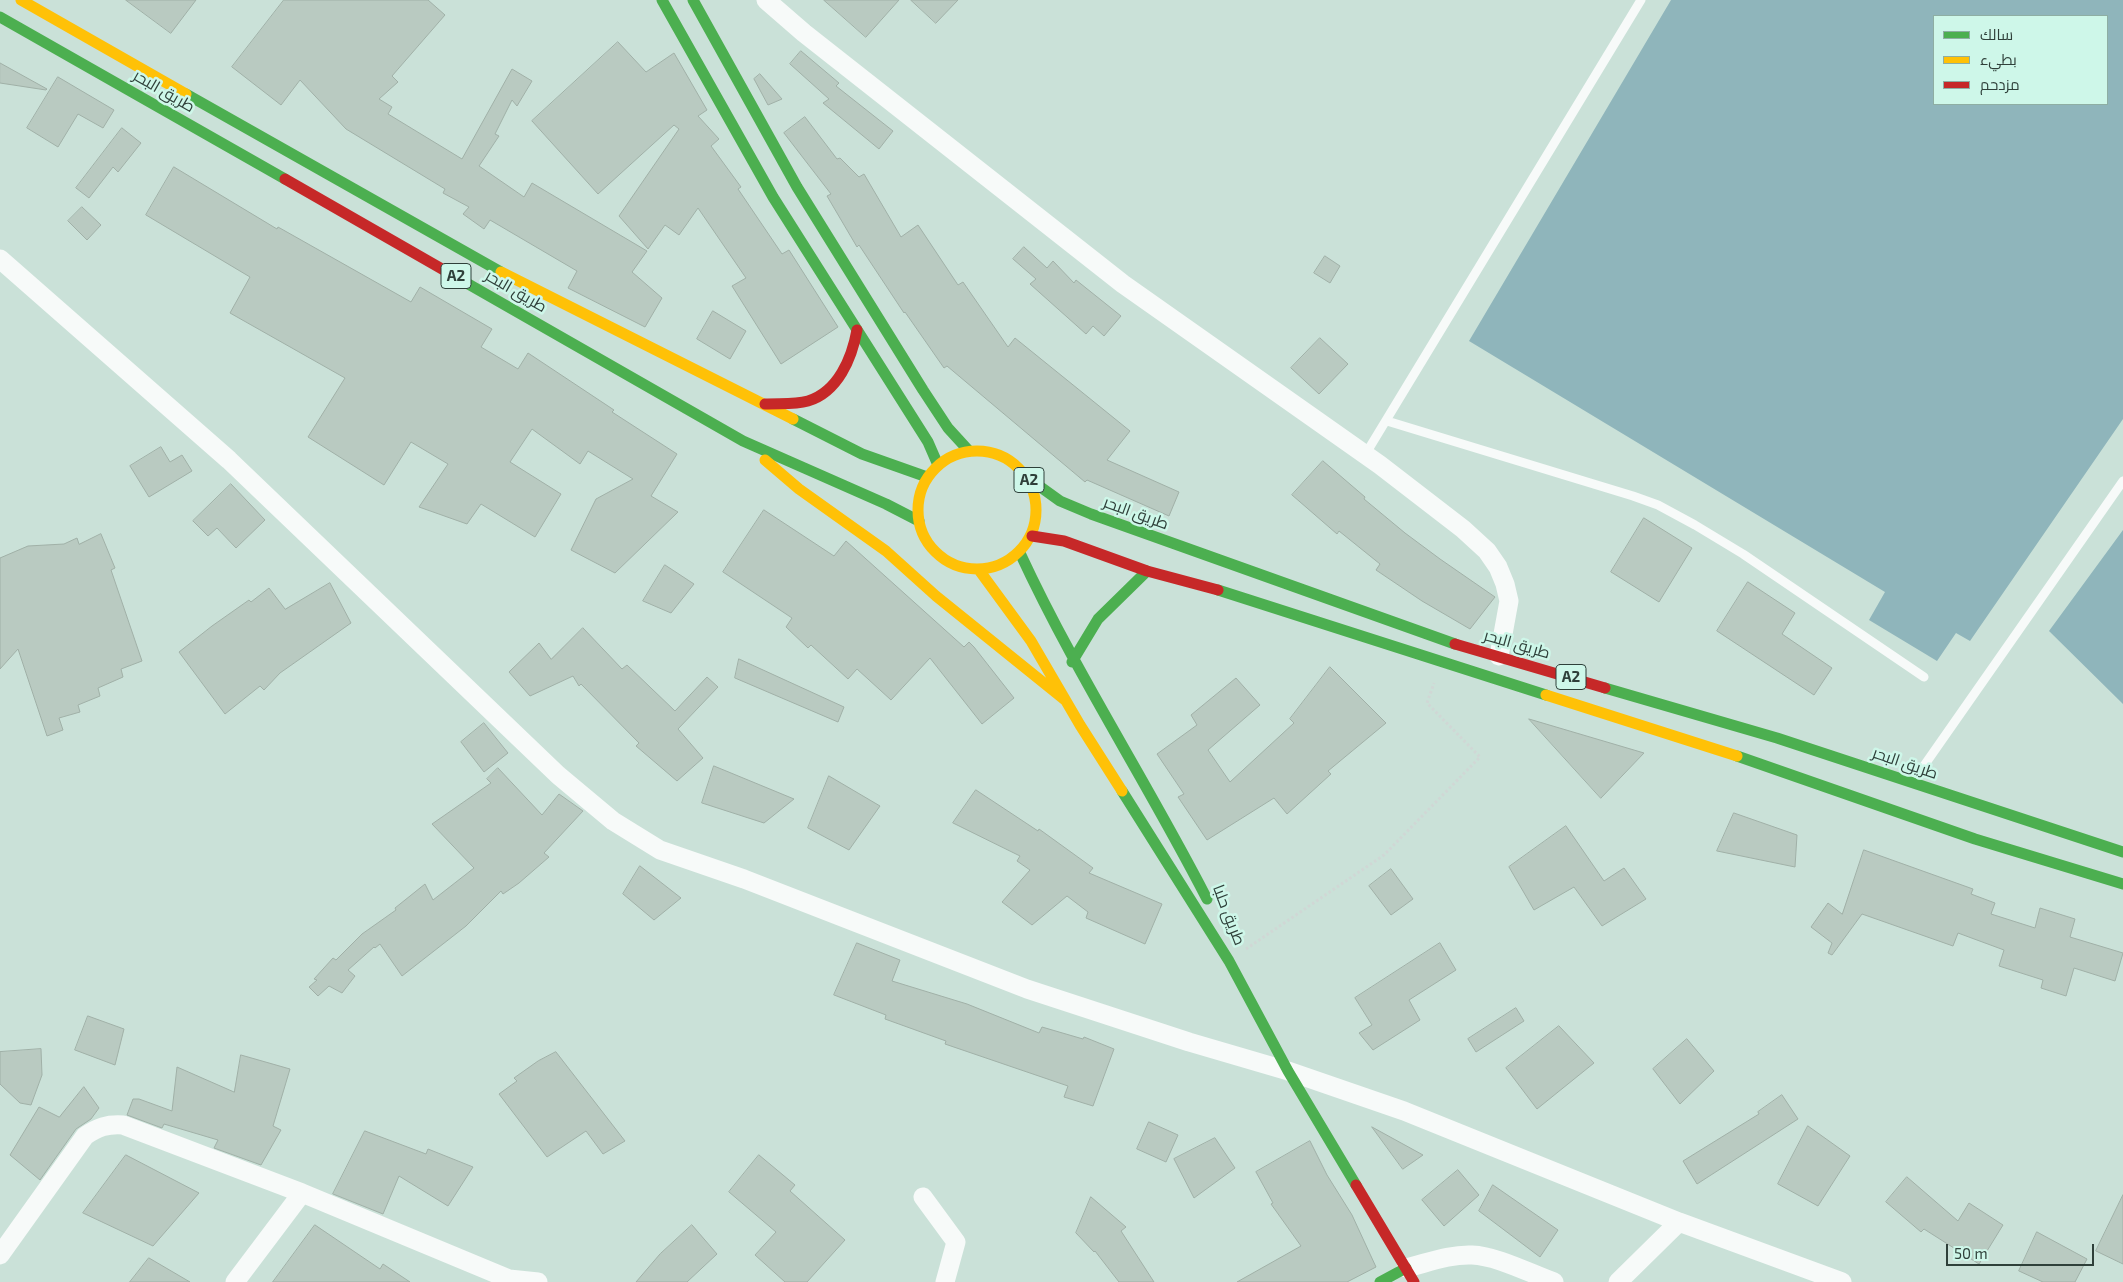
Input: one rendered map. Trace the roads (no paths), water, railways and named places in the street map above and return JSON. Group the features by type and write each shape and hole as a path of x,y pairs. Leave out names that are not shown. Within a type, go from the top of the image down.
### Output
{"main road":[{"name":"طريق البحر","path":"21,0 70,42 571,324 765,404 862,454 927,477"},
{"path":"662,0 785,192 948,428 969,451"},
{"path":"693,0 785,192 857,330 928,442 938,465"},
{"name":"طريق البحر","path":"0,17 70,42 479,260 743,441 886,504 919,521"},
{"path":"765,404 793,403 814,398 834,384 847,365 854,348 857,330"},
{"path":"743,441 799,490 845,520 886,551 936,596 1065,700"},
{"name":"A2","path":"969,451 992,452 1012,461 1028,478 1037,506 1032,536 1020,554 1001,566 979,570 958,567 940,557 926,541 919,521 919,498 927,477 938,465 952,456 969,451"},
{"name":"طريق البحر","path":"1028,478 1060,501 1091,514 1445,641 1777,738 2123,852"},
{"name":"A2","path":"1032,536 1064,541 1147,571 1201,585 1442,661 1720,750 1975,839 2123,884"},
{"name":"طريق حلبا","path":"1020,554 1037,595 1072,662 1172,833 1214,913 1229,961"},
{"name":"طريق حلبا","path":"979,570 1031,641 1065,700 1229,961"},
{"path":"1072,662 1098,619 1147,571"},
{"path":"1442,661 1445,641"},
{"path":"1229,961 1288,1071 1410,1275 1380,1282"}],"street":[{"path":"766,0 811,39 1123,284 1365,455 1463,529 1487,551 1498,567 1509,601 1499,656"},
{"path":"0,259 229,460 558,775 613,821 638,838 660,850 744,879 1027,989 1189,1042 1288,1071 1404,1110 1679,1222 1842,1282"},
{"path":"0,1255 85,1136 95,1129 109,1124 123,1125 302,1193 509,1279 538,1282"},
{"path":"235,1282 302,1193"},
{"path":"923,1197 956,1242 945,1282"},
{"path":"1618,1282 1679,1222"},
{"path":"1410,1275 1451,1257 1471,1255 1488,1258 1554,1282"}],"lane":[{"path":"1365,455 1640,0"},
{"path":"1387,421 1658,505 1743,554 1924,676"},
{"path":"1911,783 2123,481"}],"water":[{"path":"1671,0 2123,0 2123,419 1970,641 1956,633 1937,661 1869,620 1885,592 1469,341"},
{"path":"2123,530 2123,704 2049,631"}]}
